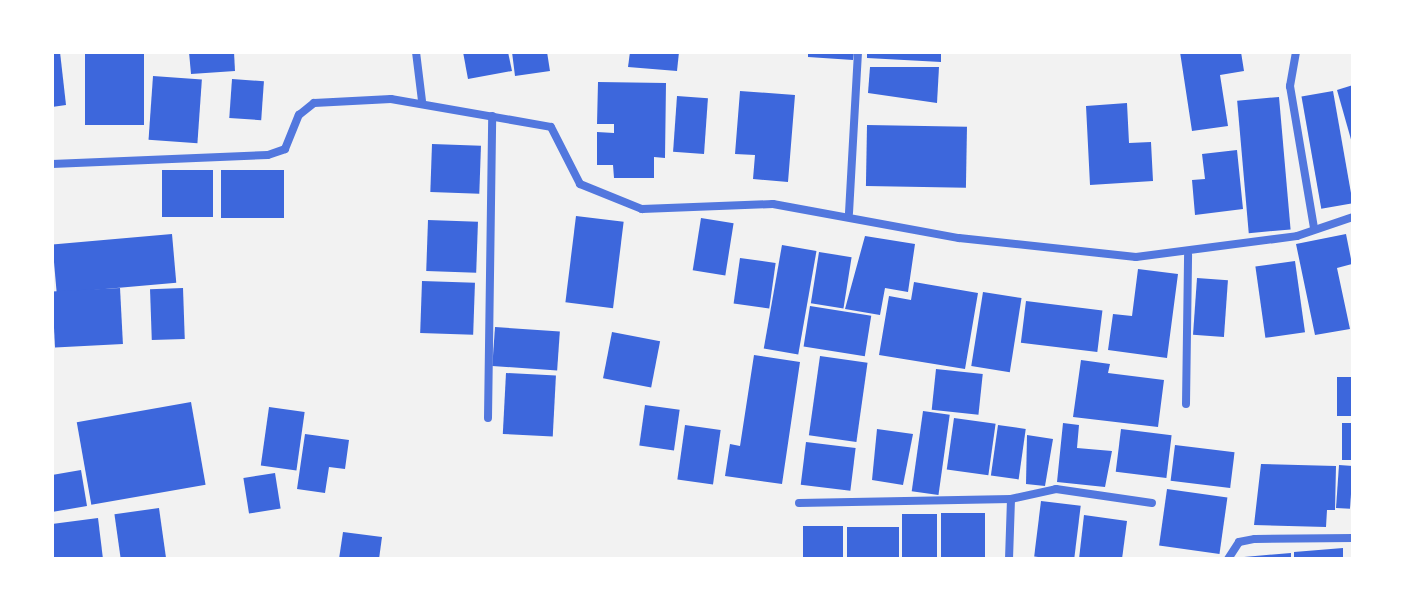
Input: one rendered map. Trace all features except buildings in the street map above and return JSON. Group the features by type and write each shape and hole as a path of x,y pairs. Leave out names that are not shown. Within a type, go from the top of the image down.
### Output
{"street":[{"path":"416,52 422,101"},
{"path":"849,213 858,52"},
{"path":"1296,52 1290,86 1314,228"},
{"path":"52,164 268,155 285,149 299,115 314,103 422,101 551,127 580,184 642,209 735,203 849,213 959,238 1136,257 1188,255 1353,217"},
{"path":"488,418 492,116"},
{"path":"1186,404 1188,255"},
{"path":"799,503 1011,499 1056,489 1152,503"},
{"path":"1009,559 1011,499"},
{"path":"1228,559 1239,542 1255,539 1353,538"}]}
